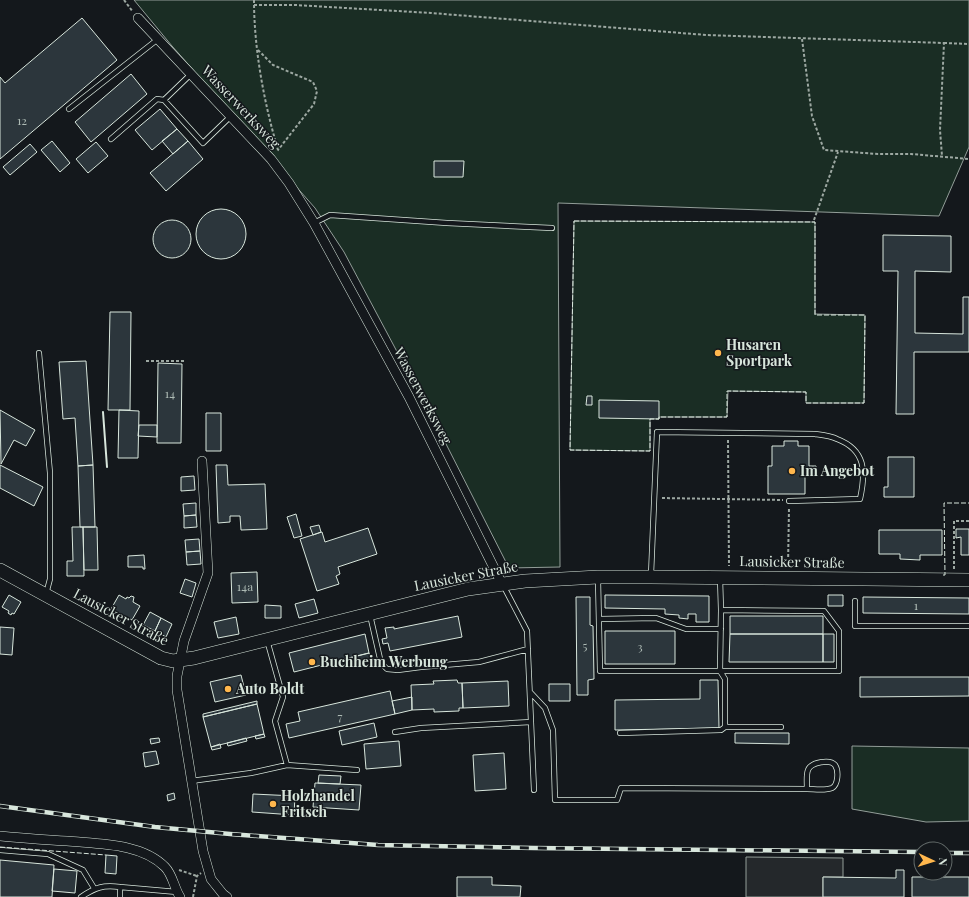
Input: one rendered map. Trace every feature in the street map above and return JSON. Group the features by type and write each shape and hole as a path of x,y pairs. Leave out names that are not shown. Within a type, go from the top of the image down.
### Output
{"main road":[{"name":"Lausicker Straße","path":"0,570 161,658 180,661 468,589 549,579 651,577 969,580"}],"street":[{"name":"Wasserwerksweg","path":"138,18 271,159 289,183 314,223 409,397 502,584"},
{"path":"202,461 208,573 184,641 177,676 177,690 203,851 211,879 223,896"},
{"path":"0,836 112,845 142,852 156,859 167,868 178,894"}],"lane":[{"path":"69,109 158,39"},
{"path":"164,100 191,74"},
{"path":"111,139 157,99 164,100 203,143 231,116"},
{"path":"314,223 330,215 552,228"},
{"path":"39,353 50,473 50,579 46,595"},
{"path":"651,577 657,432 815,434 837,438 856,450 863,464 860,499 789,501"},
{"path":"598,577 600,671 839,671 839,631 824,611 721,610"},
{"path":"724,578 721,610 720,671 724,679 725,727"},
{"path":"502,584 527,631 534,790"},
{"path":"855,601 855,626 969,626"},
{"path":"370,614 381,663 387,669 398,670 479,662 528,649"},
{"path":"599,619 656,618 686,629 721,629"},
{"path":"267,639 283,697 275,721 287,766"},
{"path":"530,692 545,708 553,730 556,800 617,800 621,788 807,789 830,789 837,782 836,766 831,763 818,762 811,765 808,770 807,789"},
{"path":"395,732 421,728 531,722"},
{"path":"620,733 722,730 725,727 781,727"},
{"path":"191,781 251,773 287,766 357,770"},
{"path":"0,850 48,854 83,870 94,888"},
{"path":"81,897 94,888 105,885 178,894"},
{"path":"120,886 120,897"}],"path":[{"path":"124,0 138,18"},
{"path":"254,0 257,49 264,93 278,150"},
{"path":"254,5 295,5 431,13 706,35 969,44"},
{"path":"802,39 812,116 824,150 878,154 911,154 969,159"},
{"path":"942,156 940,130 944,43"},
{"path":"257,49 273,66 313,82 317,91 314,104 271,159"},
{"path":"814,220 838,152"},
{"path":"146,361 185,361"},
{"path":"724,578 728,500 728,433"},
{"path":"655,498 789,501 787,578"},
{"path":"955,580 954,522 969,521"},
{"path":"193,897 197,876 207,867"},
{"path":"170,874 178,870 197,876"}],"green space":[{"path":"134,0 969,0 969,147 939,216 558,203 560,567 509,568 444,440 344,252 315,208 172,46"},
{"name":"Husaren Sportpark","path":"574,221 815,222 815,314 865,315 864,403 806,403 806,392 728,391 727,417 659,417 650,419 650,451 570,450"},
{"path":"852,746 969,748 969,821 926,822 852,809"}],"shaded area":[{"path":"746,857 843,858 843,877 823,877 823,897 746,897"}],"building":[{"path":"82,18 117,60 0,159 0,77 5,83"},
{"path":"131,74 147,94 91,142 75,122"},
{"path":"160,109 177,129 152,150 135,130"},
{"path":"177,129 188,141 173,154 162,141"},
{"path":"52,141 70,163 60,172 41,150"},
{"path":"188,141 203,159 166,191 150,173"},
{"path":"96,142 108,156 88,173 76,159"},
{"path":"30,144 37,152 10,175 3,167"},
{"path":"434,161 464,161 463,177 434,177"},
{"path":"221,209 230,211 241,220 246,234 244,243 235,254 221,259 212,257 201,248 196,234 198,225 207,214"},
{"path":"172,220 182,223 188,229 191,239 188,249 182,255 172,258 162,255 156,249 153,239 156,229 162,223"},
{"path":"883,235 951,236 951,272 915,271 915,333 963,334 963,297 969,297 969,352 914,352 914,414 896,414 898,271 883,271"},
{"path":"110,312 131,312 130,410 108,410"},
{"path":"86,361 93,465 78,466 75,418 63,419 59,362"},
{"path":"158,363 182,364 181,443 157,443"},
{"path":"587,396 592,396 592,405 586,405"},
{"path":"599,400 659,401 659,419 599,418"},
{"path":"0,410 35,430 26,446 14,440 1,464"},
{"path":"119,410 139,411 138,458 118,458"},
{"path":"206,413 221,413 221,451 206,451"},
{"path":"139,425 157,425 157,437 138,436"},
{"name":"Im Angebot","path":"784,441 798,441 798,446 809,446 809,466 816,466 816,476 805,476 805,494 768,494 768,466 772,466 772,446 784,446"},
{"path":"888,457 914,457 914,497 884,497 884,487 888,487"},
{"path":"0,465 43,487 34,506 0,488"},
{"path":"93,465 95,527 80,527 78,466"},
{"path":"216,465 227,465 228,485 265,484 267,529 241,530 240,516 230,516 230,522 218,523"},
{"path":"194,476 195,490 181,491 181,477"},
{"path":"196,503 196,515 184,516 183,504"},
{"path":"296,514 302,536 294,538 287,517"},
{"path":"196,515 197,527 184,528 184,516"},
{"path":"319,525 321,532 313,535 310,527"},
{"path":"72,527 83,527 84,576 67,576 67,561 73,561"},
{"path":"83,527 97,527 98,570 84,570"},
{"path":"368,528 377,554 338,567 340,574 336,576 339,584 317,591 300,539 322,532 325,542"},
{"path":"956,529 969,529 969,555 961,555 961,537 956,538"},
{"path":"879,530 942,530 942,555 920,555 920,560 900,559 900,554 879,554"},
{"path":"199,539 200,551 186,552 185,540"},
{"path":"200,551 201,564 187,565 186,552"},
{"path":"144,555 145,569 143,569 143,567 128,567 128,556"},
{"path":"257,572 258,602 232,603 231,573"},
{"path":"185,579 196,583 192,597 180,593"},
{"path":"9,595 21,602 14,614 12,613 11,615 8,613 9,611 2,607"},
{"path":"119,595 126,599 127,597 129,598 131,596 134,597 133,602 140,606 132,620 111,609"},
{"path":"605,595 709,596 709,622 696,622 696,614 688,614 688,619 679,618 679,615 665,614 665,609 605,608"},
{"path":"828,595 843,595 843,606 828,606"},
{"path":"576,597 590,597 590,625 593,626 594,679 588,680 588,695 577,695"},
{"path":"863,597 969,598 969,614 863,613"},
{"path":"314,599 318,613 299,618 295,604"},
{"path":"265,605 281,606 281,618 265,618"},
{"path":"150,612 161,618 155,631 143,625"},
{"path":"458,616 462,637 390,651 388,643 383,644 382,639 387,638 385,628 394,627 394,629"},
{"path":"730,616 823,616 823,634 730,634"},
{"path":"236,617 239,634 218,638 214,622"},
{"path":"161,618 172,624 166,637 155,631"},
{"path":"0,627 14,628 12,655 0,654"},
{"path":"605,631 675,631 675,664 605,664"},
{"name":"Buchheim Werbung","path":"365,634 369,653 294,672 289,653"},
{"path":"730,634 823,634 823,662 729,662"},
{"path":"823,634 834,634 834,662 823,662"},
{"path":"369,653 371,658 333,667 332,662"},
{"name":"Auto Boldt","path":"241,675 246,695 215,702 210,682"},
{"path":"860,677 969,677 969,696 860,697"},
{"path":"457,680 458,683 462,683 463,708 459,708 459,711 434,712 434,709 412,710 411,685 434,684 433,681"},
{"path":"700,680 718,680 719,728 615,730 615,700 700,699"},
{"path":"508,681 509,706 463,708 462,683"},
{"path":"549,684 570,684 570,701 549,701"},
{"path":"390,691 395,714 289,738 286,724 300,721 298,712"},
{"path":"412,697 412,710 395,714 392,701"},
{"path":"257,701 257,704 203,717 203,714"},
{"path":"257,704 264,734 211,747 203,717"},
{"path":"374,723 377,737 342,745 339,731"},
{"path":"735,733 789,733 789,744 735,743"},
{"path":"264,734 265,737 256,739 255,736"},
{"path":"159,738 160,742 151,744 150,739"},
{"path":"246,738 247,741 228,746 227,743"},
{"path":"399,741 401,766 366,769 364,744"},
{"path":"220,744 221,748 212,750 211,747"},
{"path":"156,751 159,764 145,767 143,753"},
{"path":"504,753 506,789 475,791 473,755"},
{"path":"319,775 341,776 340,784 318,783"},
{"path":"315,783 361,785 359,810 313,807"},
{"path":"174,793 175,799 168,801 167,795"},
{"name":"Holzhandel Fritsch","path":"253,794 295,796 294,815 252,812"},
{"path":"106,855 117,856 116,874 105,873"},
{"path":"0,860 54,865 52,897 0,897"},
{"path":"54,869 77,871 75,893 52,891"},
{"path":"896,870 904,870 904,897 823,897 823,877 896,878"},
{"path":"457,877 492,877 492,885 521,886 520,897 457,897"},
{"path":"912,877 913,881 953,881 953,877 969,877 969,897 912,897"}],"railway":[{"path":"0,806 155,827 378,845 913,852"},
{"path":"953,853 969,853"}],"fence":[{"path":"574,221 815,222 815,315 865,315 864,403 806,403 806,392 727,391 727,417 659,417 659,419 650,419 650,451 570,450 574,221"},
{"path":"943,575 945,575 944,503 969,503"},
{"path":"0,847 106,855"}],"wall":[{"path":"103,412 107,467"}],"place":[{"name":"Husaren Sportpark","path":"718,353"},
{"name":"Im Angebot","path":"792,471"},
{"name":"Buchheim Werbung","path":"312,662"},
{"name":"Auto Boldt","path":"228,689"},
{"name":"Holzhandel Fritsch","path":"273,804"}]}
